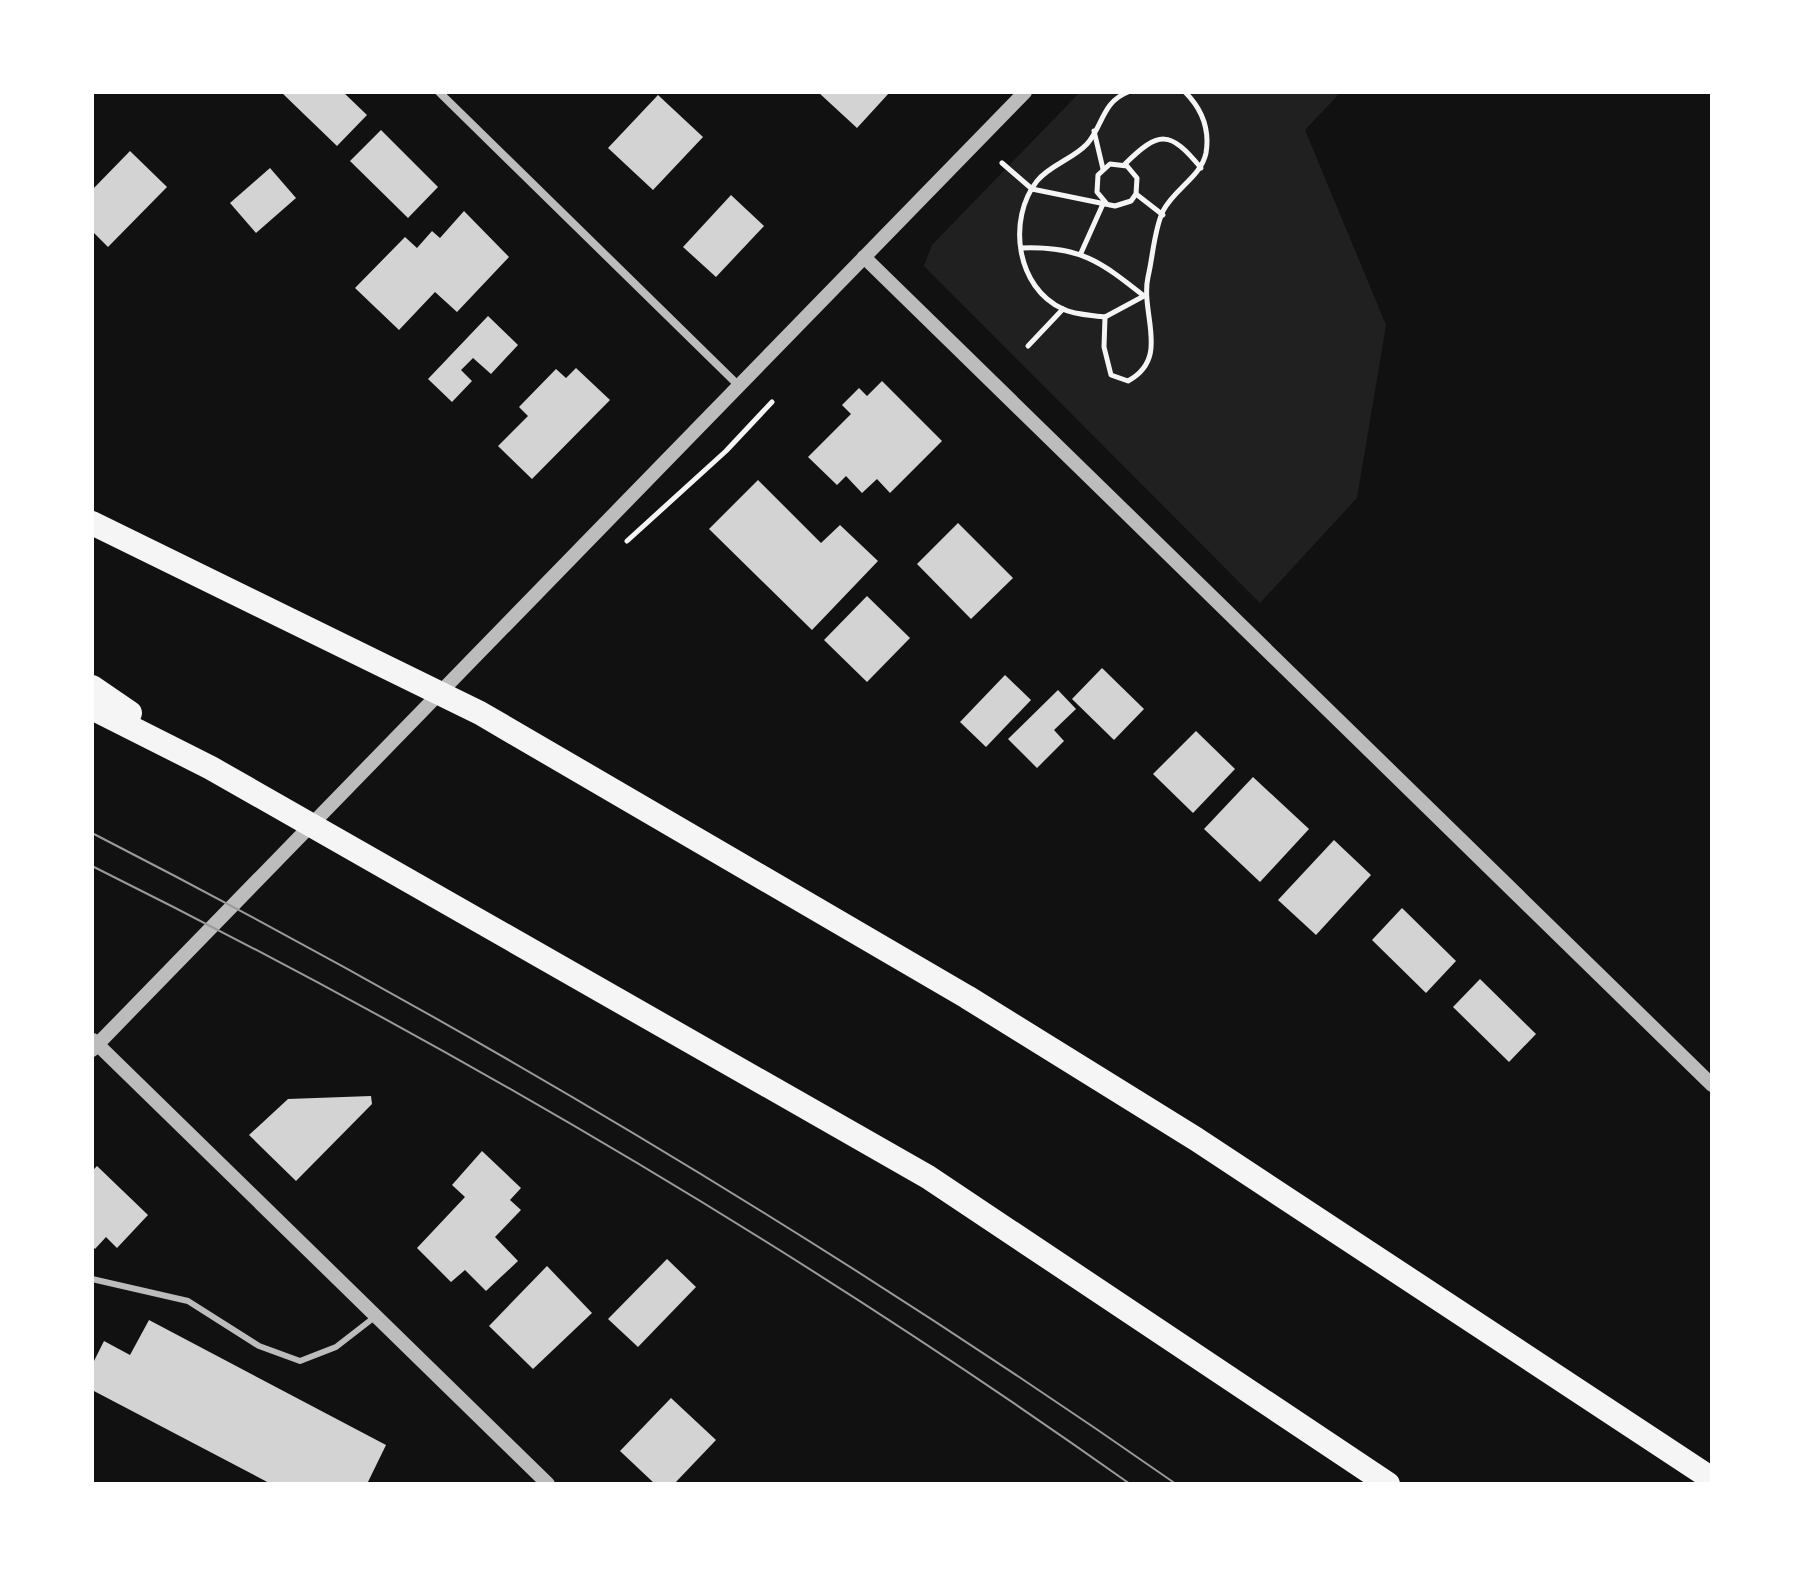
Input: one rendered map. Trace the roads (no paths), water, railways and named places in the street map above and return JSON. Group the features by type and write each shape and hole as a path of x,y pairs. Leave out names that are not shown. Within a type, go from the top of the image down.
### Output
{"highway":[{"path":"92,523 480,713 967,997 1209,1147 1647,1433 1712,1479"},
{"path":"92,687 211,768"},
{"path":"92,708 211,768 928,1177 1388,1484"},
{"path":"1647,1433 1712,1471"},
{"path":"1331,1445 1377,1484"}],"street":[{"path":"439,92 738,385"},
{"path":"548,1484 94,1044 191,952 1025,92"},
{"path":"864,257 1712,1085"}],"lane":[{"path":"92,1279 188,1301 259,1346 300,1361 336,1347 376,1316"}],"tram line":[{"path":"92,833 371,982 645,1140 913,1307 1176,1484"},
{"path":"92,866 360,1005 623,1155 880,1314 1130,1484"}]}
